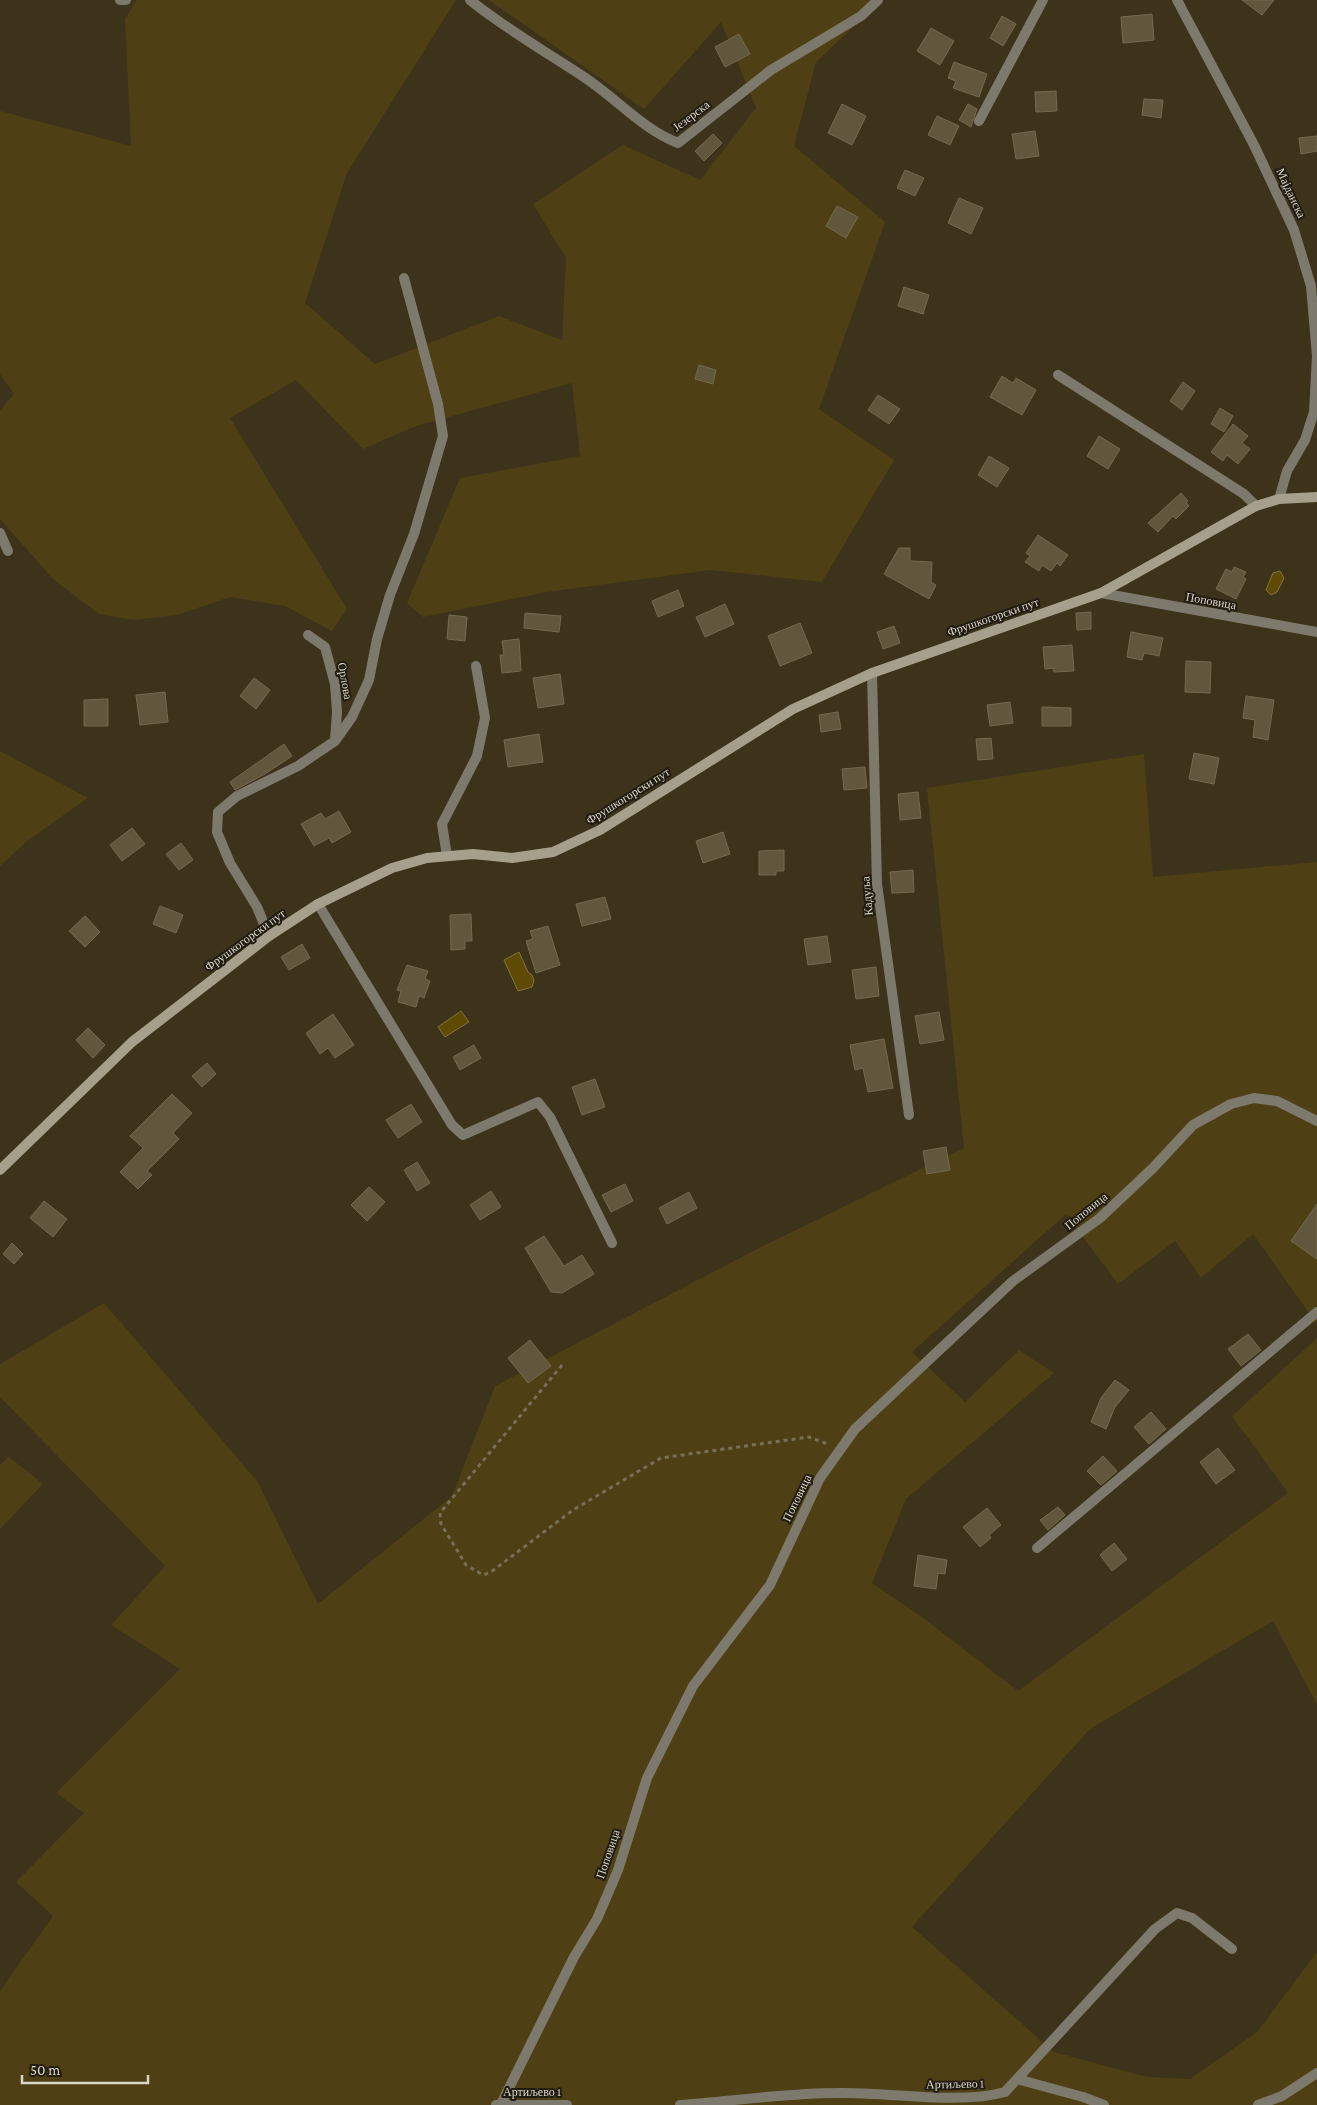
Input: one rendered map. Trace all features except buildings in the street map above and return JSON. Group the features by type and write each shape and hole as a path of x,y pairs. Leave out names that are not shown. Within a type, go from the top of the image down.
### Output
{"street":[{"path":"120,0 126,0"},
{"name":"Језерска","path":"470,0 524,40 586,78 659,135 678,143 771,70 861,16 878,0"},
{"path":"979,121 1042,0"},
{"name":"Мајданска","path":"1180,2 1254,145 1294,230 1311,286 1317,356 1314,412 1306,440 1287,471 1278,499"},
{"path":"269,936 257,907 230,863 217,832 218,812 237,796 298,766 335,740 352,717 369,680 376,640 390,595 414,534 443,436 438,404 404,278"},
{"path":"1058,374 1244,494 1256,506"},
{"name":"Фрушкогорски пут","path":"0,1170 132,1042 269,936 318,904 392,868 427,858 473,854 512,858 553,852 600,830 793,709 872,673 1101,593 1256,506 1278,499 1317,496"},
{"path":"0,533 8,551"},
{"name":"Поповица","path":"1101,593 1317,632"},
{"name":"Орлова","path":"308,635 325,647 335,684 337,712 335,740"},
{"path":"447,856 442,824 477,756 485,718 476,666"},
{"name":"Кадуља","path":"872,673 878,884 909,1116"},
{"path":"318,904 452,1125 463,1135 538,1102 550,1117 612,1244"},
{"name":"Поповица","path":"499,2105 574,1957 597,1919 618,1870 647,1778 693,1686 770,1585 820,1478 855,1429 1013,1281 1100,1218 1153,1168 1193,1125 1231,1104 1254,1098 1277,1101 1317,1121"},
{"path":"1037,1548 1317,1312"},
{"name":"Артиљево 1","path":"680,2105 839,2092 969,2098 1005,2092 1148,1936 1177,1913 1192,1918 1232,1949"},
{"path":"1258,2105 1282,2096 1317,2073"},
{"path":"1017,2079 1083,2097 1104,2105"},
{"name":"Артиљево 1","path":"499,2105 567,2105"}],"path":[{"path":"562,1366 440,1513 441,1524 466,1565 483,1575 491,1572 573,1510 661,1458 809,1437 825,1443 835,1455"}],"shaded area":[{"path":"137,0 456,0 347,173 305,303 375,364 499,316 562,340 566,258 533,204 623,145 700,180 756,108 721,22 644,109 489,0 882,0 816,62 794,146 885,222 819,409 894,460 822,582 710,570 547,592 423,617 407,603 460,478 580,456 572,383 416,426 363,449 296,380 230,418 347,609 332,631 285,606 230,597 177,615 133,620 99,614 54,580 0,519 0,411 14,394 0,374 0,111 131,146 125,19"},
{"path":"1280,571 1284,578 1277,592 1271,595 1266,590 1273,573"},
{"path":"0,751 88,798 28,840 0,866"},
{"path":"1144,754 1153,877 1317,862 1317,1324 1253,1234 1201,1278 1175,1241 1118,1284 1066,1214 912,1352 965,1402 1019,1350 1054,1373 906,1499 872,1583 922,1617 1018,1691 1288,1493 1232,1416 1317,1338 1317,1705 1273,1621 1090,1729 912,1927 1054,2052 1147,2077 1190,2079 1257,2032 1317,1952 1317,2105 0,2105 0,1991 53,1916 16,1882 84,1813 56,1793 180,1669 111,1625 165,1566 0,1397 0,1364 104,1303 257,1481 318,1604 452,1496 495,1386 759,1248 964,1148 927,788"},
{"path":"519,952 528,972 534,980 532,987 518,991 504,960"},
{"path":"461,1011 469,1022 445,1037 438,1027"},
{"path":"9,1457 43,1484 0,1529 0,1465"}]}
